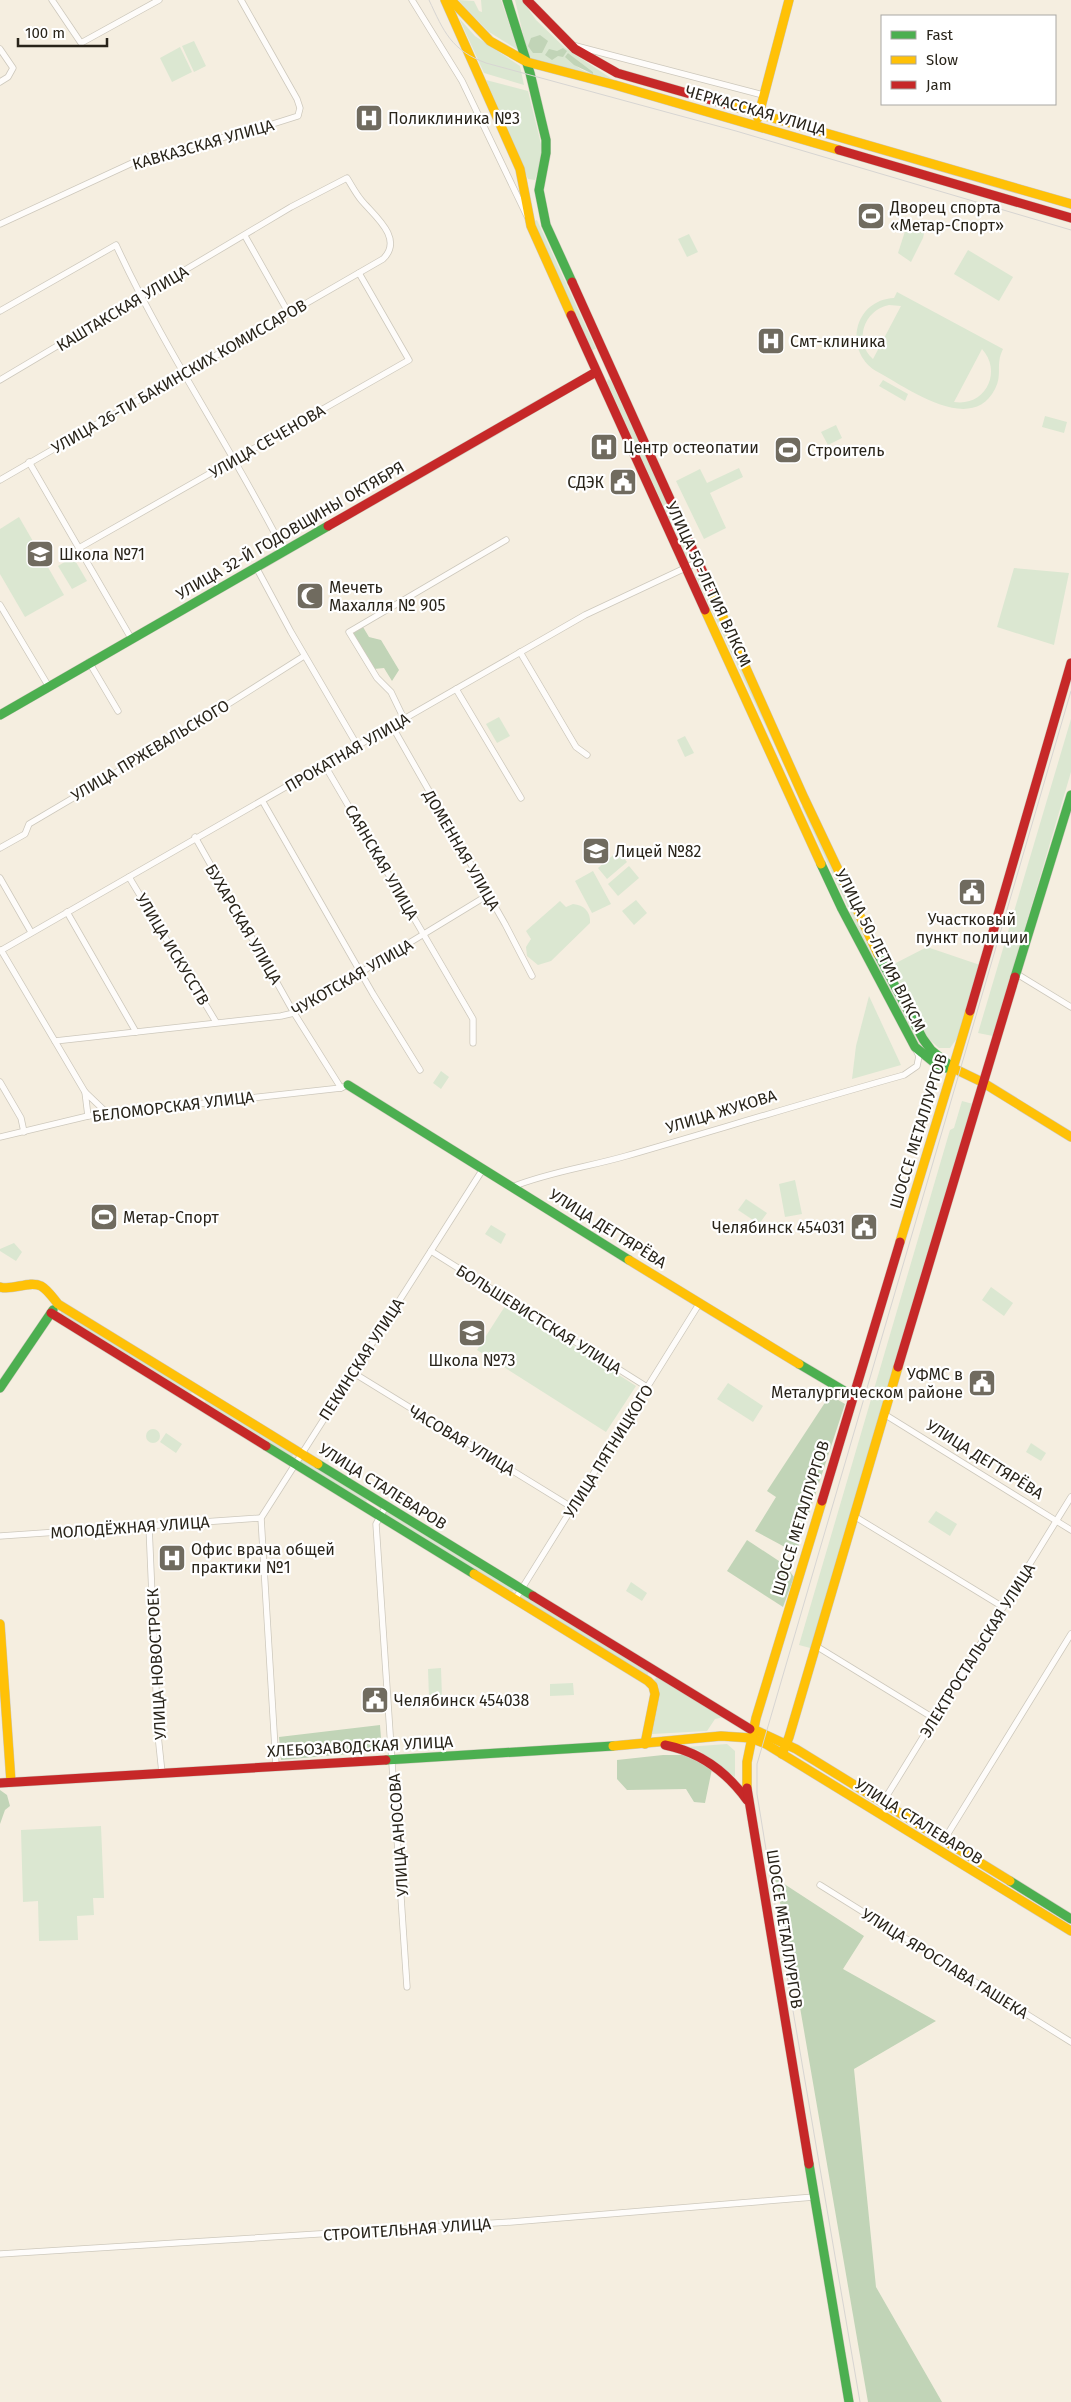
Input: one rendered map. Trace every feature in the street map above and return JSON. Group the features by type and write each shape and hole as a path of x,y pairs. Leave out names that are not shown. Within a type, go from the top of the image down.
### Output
{"main road":[{"name":"УЛИЦА 50-ЛЕТИЯ ВЛКСМ","path":"445,0 520,169 531,226 685,568 842,909 915,1047 936,1064 945,1068 953,1068"},
{"name":"ЧЕРКАССКАЯ УЛИЦА","path":"451,0 482,34 502,49 527,62 756,126 1071,218"},
{"name":"УЛИЦА 50-ЛЕТИЯ ВЛКСМ","path":"507,0 527,62 546,140 546,153 539,190 546,225 804,798 884,967 923,1039 931,1050 953,1068"},
{"name":"ЧЕРКАССКАЯ УЛИЦА","path":"527,0 569,44 588,59 617,73 1071,204"},
{"path":"756,126 789,0"},
{"name":"УЛИЦА 32-Й ГОДОВЩИНЫ ОКТЯБРЯ","path":"0,715 89,662 596,372 610,366"},
{"name":"ШОССЕ МЕТАЛЛУРГОВ","path":"848,2402 749,1803 746,1773 751,1732 953,1068 1071,663"},
{"path":"782,1754 787,1744 982,1082 1071,795"},
{"path":"953,1068 982,1082 1071,1137"},
{"name":"УЛИЦА ДЕГТЯРЁВА","path":"345,1086 483,1169 699,1304 853,1396"},
{"name":"УЛИЦА СТАЛЕВАРОВ","path":"0,1287 7,1290 38,1285 58,1304 657,1673 751,1732 782,1754 1071,1931"},
{"path":"0,1388 58,1304"},
{"name":"УЛИЦА СТАЛЕВАРОВ","path":"51,1314 648,1680"},
{"path":"196,1402 202,1393"},
{"path":"0,1624 11,1782"},
{"path":"657,1673 648,1680 653,1686 654,1694 649,1744 681,1748 697,1754 733,1780 749,1803"},
{"name":"УЛИЦА СТАЛЕВАРОВ","path":"751,1732 787,1744 1071,1919"},
{"name":"ХЛЕБОЗАВОДСКАЯ УЛИЦА","path":"0,1783 276,1765 393,1761 649,1744 751,1732"},
{"path":"877,1812 883,1802"}],"street":[{"path":"52,0 81,43 159,0"},
{"name":"КАВКАЗСКАЯ УЛИЦА","path":"0,224 143,158 260,128 298,116 300,108 297,99 241,0"},
{"path":"412,0 462,82 531,226"},
{"path":"569,44 764,95"},
{"path":"0,48 13,68 8,77 0,82"},
{"name":"КАШТАКСКАЯ УЛИЦА","path":"0,380 291,207 347,178"},
{"name":"УЛИЦА 26-ТИ БАКИНСКИХ КОМИССАРОВ","path":"0,480 288,312 383,259 390,252 391,245 386,229 377,215 362,201 347,178"},
{"path":"245,236 288,312"},
{"path":"0,312 116,246 140,297 235,460 284,552"},
{"name":"УЛИЦА СЕЧЕНОВА","path":"79,548 409,360 359,273"},
{"path":"29,462 131,638"},
{"path":"404,719 391,692 377,678 349,632 506,540"},
{"name":"ПРОКАТНАЯ УЛИЦА","path":"1,950 195,837 263,802 324,764 585,614 698,562"},
{"path":"256,567 304,656 357,745"},
{"path":"0,605 49,687"},
{"path":"520,652 576,747 587,755"},
{"name":"УЛИЦА ПРЖЕВАЛЬСКОГО","path":"0,848 25,834 29,824 173,739 304,656"},
{"path":"89,662 118,711"},
{"path":"456,689 521,798"},
{"name":"ДОМЕННАЯ УЛИЦА","path":"392,726 532,976"},
{"name":"САЯНСКАЯ УЛИЦА","path":"324,764 472,1019 473,1042"},
{"path":"263,802 362,974 420,1070"},
{"name":"БУХАРСКАЯ УЛИЦА","path":"195,837 294,1013 345,1086"},
{"name":"УЛИЦА ИСКУССТВ","path":"129,876 216,1022"},
{"path":"0,878 31,932"},
{"name":"ЧУКОТСКАЯ УЛИЦА","path":"55,1041 294,1013 362,974 488,895"},
{"path":"67,912 136,1032"},
{"path":"1,950 85,1092 108,1114"},
{"path":"1017,974 1071,1007"},
{"name":"УЛИЦА ЖУКОВА","path":"512,1187 534,1178 626,1156 912,1071 919,1061 915,1047"},
{"path":"0,1082 21,1118 24,1132"},
{"name":"БЕЛОМОРСКАЯ УЛИЦА","path":"0,1137 88,1116 345,1086"},
{"path":"85,1092 88,1116"},
{"name":"ПЕКИНСКАЯ УЛИЦА","path":"261,1518 294,1462 352,1372 366,1355 483,1169"},
{"name":"БОЛЬШЕВИСТСКАЯ УЛИЦА","path":"431,1251 647,1387"},
{"name":"УЛИЦА ПЯТНИЦКОГО","path":"516,1598 699,1304"},
{"name":"ЧАСОВАЯ УЛИЦА","path":"352,1372 573,1508"},
{"name":"УЛИЦА ДЕГТЯРЁВА","path":"884,1414 1071,1530"},
{"name":"ЭЛЕКТРОСТАЛЬСКАЯ УЛИЦА","path":"883,1802 1071,1498"},
{"name":"УЛИЦА АНОСОВА","path":"386,1506 376,1524 407,1986"},
{"path":"854,1516 1003,1607"},
{"path":"261,1518 276,1765"},
{"name":"МОЛОДЁЖНАЯ УЛИЦА","path":"0,1536 261,1518"},
{"name":"УЛИЦА НОВОСТРОЕК","path":"149,1526 158,1736 162,1773"},
{"path":"944,1840 1071,1634"},
{"path":"816,1646 934,1719"},
{"name":"УЛИЦА ЯРОСЛАВА ГАШЕКА","path":"820,1885 1071,2042"},
{"name":"СТРОИТЕЛЬНАЯ УЛИЦА","path":"0,2254 512,2222 814,2197"}],"green space":[{"path":"458,0 474,1 479,11 482,12 481,0 501,0 518,50 489,32"},
{"path":"515,0 522,0 536,20 564,47 612,79 529,59","holes":["568,53 593,72 585,71 578,67"]},
{"path":"459,18 475,36 520,66 524,85 484,73"},
{"path":"540,35 548,41 542,53 533,53 528,46 531,38"},
{"path":"194,41 206,66 194,72 182,46"},
{"path":"180,47 192,72 172,82 160,58"},
{"path":"563,48 567,51 563,57 558,56 552,60 545,55 549,49 557,51"},
{"path":"568,53 593,72 593,74 574,65 565,57"},
{"path":"486,80 528,91 541,144 541,161 535,180 528,179"},
{"path":"537,220 596,349 592,350 535,226 534,221"},
{"path":"908,222 925,229 923,238 911,262 898,253"},
{"path":"689,234 698,252 687,257 678,239"},
{"path":"968,250 1013,277 999,301 954,274"},
{"path":"897,292 1003,349 997,384 984,402 970,408 955,408 938,404 876,371 866,362 859,351 857,339 858,327 862,316 870,307 880,301 894,298","holes":["889,305 901,306 873,359 867,352 864,344 864,327 873,313","982,349 988,358 991,368 991,377 987,386 974,399 965,402 954,402"]},
{"path":"608,379 611,381 691,556 687,558 607,382"},
{"path":"883,380 908,394 905,401 879,386"},
{"path":"1045,416 1067,422 1064,433 1042,427"},
{"path":"836,425 842,438 828,445 821,432"},
{"path":"739,468 743,477 710,493 726,528 704,539 676,481 700,469 707,483"},
{"path":"19,517 64,595 25,617 0,574 0,529"},
{"path":"73,557 87,581 72,589 58,566"},
{"path":"1014,568 1069,573 1054,645 997,627"},
{"path":"698,573 798,795 695,575"},
{"path":"363,627 369,637 381,640 399,670 392,681 384,668 374,669 353,633"},
{"path":"499,717 510,736 497,743 486,724"},
{"path":"1071,719 1071,772 993,1036 978,1033"},
{"path":"685,736 694,753 685,757 677,740"},
{"path":"803,805 869,948 920,1045 934,1056 918,1046 867,949 802,807"},
{"path":"618,851 627,862 607,879 598,868"},
{"path":"629,866 639,878 618,896 608,884"},
{"path":"593,871 611,904 592,913 575,881"},
{"path":"636,900 647,913 634,925 622,911"},
{"path":"560,901 566,907 573,904 583,908 588,912 590,923 551,961 538,965 527,956 526,947 531,939 526,931"},
{"path":"927,947 980,965 958,1037 950,1048 939,1048 925,1036 892,965"},
{"path":"869,996 901,1065 852,1079 856,1046"},
{"path":"441,1071 449,1077 441,1089 433,1083"},
{"path":"962,1101 973,1104 814,1649 799,1645 950,1130 954,1128"},
{"path":"795,1180 802,1214 785,1217 779,1184"},
{"path":"746,1199 767,1213 759,1224 738,1210"},
{"path":"491,1225 506,1234 501,1244 485,1234"},
{"path":"14,1243 22,1252 16,1261 0,1251 0,1249"},
{"path":"991,1287 1013,1303 1004,1316 982,1300"},
{"path":"507,1303 636,1386 606,1432 477,1350"},
{"path":"61,1309 193,1390 191,1394 61,1314"},
{"path":"728,1383 763,1406 753,1422 717,1399"},
{"path":"830,1395 845,1404 796,1553 755,1531 776,1497 767,1491"},
{"path":"207,1398 295,1452 291,1458 204,1404"},
{"path":"153,1429 158,1431 160,1436 158,1441 153,1443 148,1441 146,1436 148,1431"},
{"path":"166,1433 182,1444 176,1453 160,1442"},
{"path":"1031,1443 1046,1453 1041,1461 1026,1452"},
{"path":"302,1458 368,1498 365,1504 300,1462"},
{"path":"387,1508 515,1588 512,1592 384,1513"},
{"path":"936,1511 957,1524 950,1536 928,1522"},
{"path":"747,1540 785,1565 794,1577 783,1607 727,1571"},
{"path":"631,1582 647,1593 642,1601 626,1591"},
{"path":"525,1592 649,1672 647,1676 521,1599 522,1593"},
{"path":"441,1668 442,1697 429,1698 428,1669"},
{"path":"658,1676 724,1717 715,1719 707,1731 652,1734 660,1694 658,1684 653,1681"},
{"path":"573,1683 574,1695 550,1696 550,1684"},
{"path":"380,1725 382,1751 281,1760 279,1737"},
{"path":"727,1744 735,1751 735,1777 698,1750 686,1747"},
{"path":"663,1755 685,1755 712,1769 705,1803 694,1802 686,1789 627,1790 617,1779 617,1760"},
{"path":"0,1790 7,1795 10,1806 5,1810 0,1824"},
{"path":"101,1826 104,1898 93,1898 94,1915 77,1916 78,1940 39,1941 38,1901 23,1902 21,1830"},
{"path":"775,1878 864,1936 843,1969 936,2021 854,2069 876,2287 942,2402 868,2402 792,1961"}],"tram line":[{"path":"429,0 439,22 450,39 464,52 486,63 736,131 1071,230"},
{"path":"860,2402 757,1794 757,1764 1071,691"}],"traffic: fast":[{"path":"507,0 530,73 546,140 546,153 539,190 546,225 572,282"},
{"path":"0,715 328,526"},
{"path":"1015,977 1071,795"},
{"path":"821,864 842,909 915,1047 936,1064 945,1068 953,1068"},
{"path":"878,954 923,1039 931,1050 953,1068"},
{"path":"348,1085 629,1260"},
{"path":"0,1388 53,1310"},
{"path":"799,1364 853,1396"},
{"path":"266,1446 474,1574"},
{"path":"318,1464 533,1596"},
{"path":"386,1760 613,1746"},
{"path":"1010,1881 1071,1919"},
{"path":"809,2164 849,2402"}],"traffic: slow":[{"path":"445,0 520,169 531,226 571,315"},
{"path":"451,0 490,41 527,62 615,85 839,150"},
{"path":"758,118 789,0"},
{"path":"725,104 1071,204"},
{"path":"711,590 804,798 878,954"},
{"path":"705,610 821,864"},
{"path":"970,1011 953,1068 982,1082 1071,1137"},
{"path":"900,1242 953,1068"},
{"path":"629,1260 799,1364"},
{"path":"0,1287 10,1288 31,1284 41,1286 58,1304 318,1464"},
{"path":"782,1754 789,1737 898,1367"},
{"path":"747,1788 747,1762 756,1718 822,1501"},
{"path":"474,1574 648,1681 653,1686 655,1694 645,1744"},
{"path":"0,1624 11,1782"},
{"path":"753,1729 796,1749 1010,1881"},
{"path":"613,1746 721,1736 751,1738"},
{"path":"751,1738 766,1744 1071,1931"}],"traffic: jam":[{"path":"527,0 575,49 617,73 725,104"},
{"path":"839,150 1071,218"},
{"path":"572,282 711,590"},
{"path":"571,315 705,610"},
{"path":"328,526 596,372"},
{"path":"970,1011 1071,663"},
{"path":"898,1367 1015,977"},
{"path":"822,1501 900,1242"},
{"path":"51,1313 266,1446"},
{"path":"533,1596 750,1729"},
{"path":"665,1745 690,1752 711,1764 730,1780 747,1800"},
{"path":"0,1783 386,1760"},
{"path":"747,1788 809,2164"}],"place":[{"name":"Поликлиника №3","path":"369,118"},
{"name":"Дворец спорта «Метар-Спорт»","path":"871,216"},
{"name":"Смт-клиника","path":"771,341"},
{"name":"Центр остеопатии","path":"604,447"},
{"name":"Cтроитель","path":"788,450"},
{"name":"СДЭК","path":"623,482"},
{"name":"Школа №71","path":"40,554"},
{"name":"Мечеть Махалля № 905","path":"310,596"},
{"name":"Лицей №82","path":"596,851"},
{"name":"Участковый пункт полиции","path":"972,892"},
{"name":"Метар-Спорт","path":"104,1217"},
{"name":"Челябинск 454031","path":"864,1227"},
{"name":"Школа №73","path":"472,1333"},
{"name":"УФМС в Металургическом районе","path":"982,1383"},
{"name":"Офис врача общей практики №1","path":"172,1558"},
{"name":"Челябинск 454038","path":"375,1700"}]}
